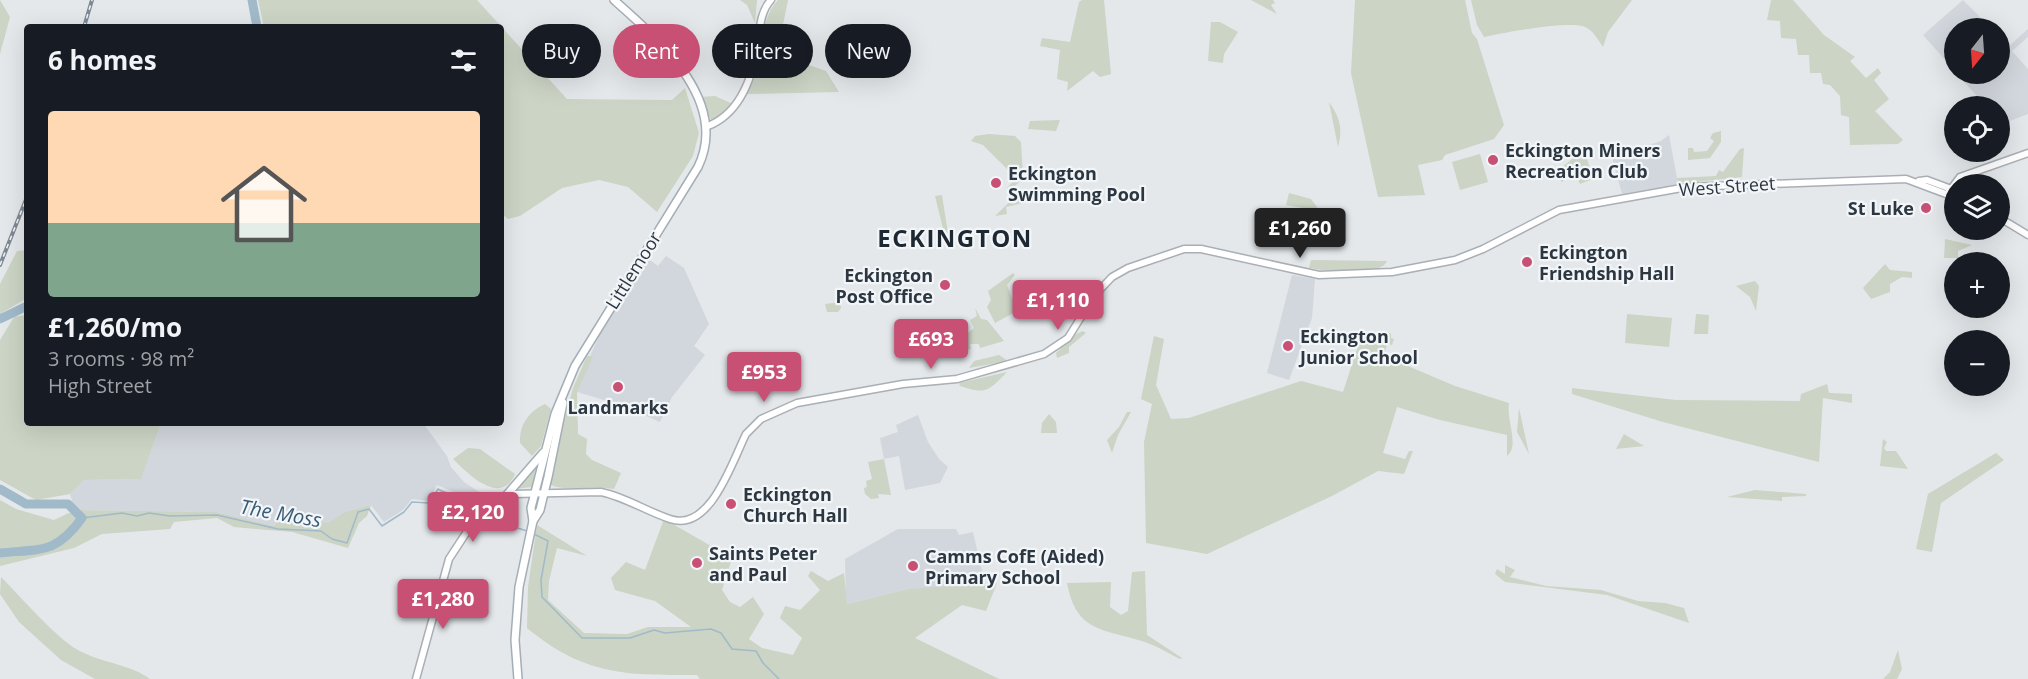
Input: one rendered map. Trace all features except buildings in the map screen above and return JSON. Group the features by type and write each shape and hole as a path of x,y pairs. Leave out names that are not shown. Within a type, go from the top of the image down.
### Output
{"main road":[{"path":"617,2 679,65 693,87 708,126 729,114 742,93 753,68 763,12 771,0"},
{"name":"Littlemoor","path":"534,493 555,414 580,357 698,167 707,144 708,126"},
{"path":"1971,174 2028,153"},
{"name":"West Street","path":"504,498 513,494 544,492 601,492 614,495 671,520 690,520 707,508 746,434 761,419 797,402 903,384 963,378 1044,354 1068,339 1105,282 1119,272 1184,249 1201,249 1319,274 1392,272 1455,260 1568,208 1696,186 1891,178 1932,184 1944,189"},
{"path":"2010,224 2028,235"},
{"name":"Littlemoor","path":"533,521 536,505 544,492 563,397"},
{"path":"416,679 452,552 466,532 504,498 544,452"},
{"path":"518,679 516,615 519,587 533,521 531,508 534,493 540,487 549,463"}],"shaded area":[{"path":"1963,0 1981,18 1944,18 1944,59 1923,35"},
{"path":"2028,29 2028,37 2012,51 2028,69 2028,114 2010,121 2010,96 1977,96 1966,84 2010,84 2010,45"},
{"path":"1669,135 1678,184 1622,194 1612,157 1661,141"},
{"path":"666,256 684,268 709,324 694,346 705,355 672,397 660,422 620,405 574,391 602,330 647,258 658,266"},
{"name":"Eckington Junior School","path":"1292,275 1315,279 1312,318 1289,380 1267,373"},
{"path":"918,415 928,442 939,459 948,467 940,483 905,490 899,456 884,459 880,438 898,432 896,425"},
{"path":"160,426 425,426 447,456 451,467 464,482 493,501 488,506 437,485 428,501 412,499 403,510 384,522 371,505 345,512 328,524 278,517 275,526 216,512 75,510 70,494 84,480 141,479"},
{"name":"Camms CofE (Aided) Primary School","path":"898,529 956,529 959,535 973,532 985,584 982,586 908,589 846,604 845,559"}],"green space":[{"path":"0,0 10,17 0,54"},
{"path":"258,0 477,0 499,24 263,24"},
{"path":"740,0 757,0 755,23 747,5"},
{"path":"778,0 788,0 783,24 766,24 772,7"},
{"path":"1104,0 1111,74 1100,77 1093,71 1067,91 1068,82 1057,79 1060,50 1040,46 1042,38 1070,42 1079,2"},
{"path":"1251,0 1273,0 1275,3 1271,5 1277,14"},
{"path":"1355,0 1465,0 1472,33 1477,39 1504,125 1494,139 1445,155 1442,160 1418,165 1425,195 1378,197 1351,73"},
{"path":"1471,0 1632,0 1608,32 1603,47 1591,31 1577,25 1536,28 1484,37 1477,25"},
{"path":"1771,0 1793,0 1824,35 1855,57 1850,61 1866,78 1878,68 1881,73 1874,80 1889,99 1875,111 1903,140 1898,144 1850,145 1849,117 1841,115 1840,96 1830,85 1823,84 1821,73 1810,73 1809,55 1798,55 1796,39 1781,38 1780,21 1767,20"},
{"path":"1211,22 1220,22 1238,32 1224,54 1223,63 1208,61"},
{"path":"504,30 522,50 522,78 548,78 567,99 672,100 685,88 699,133 693,156 657,212 628,187 599,180 562,188 520,216 508,219 504,216"},
{"path":"813,66 825,71 825,78 830,78 839,92 747,94 754,78 813,78"},
{"path":"715,96 733,104 724,113 711,120 700,97"},
{"path":"1329,102 1340,123 1338,147"},
{"path":"1060,120 1056,131 1028,129 1030,121"},
{"path":"1721,131 1721,142 1710,158 1688,160 1688,148 1693,148 1694,152 1707,151 1714,141 1710,138 1713,133"},
{"path":"989,134 1015,136 1021,142 1023,178 1010,191 1007,188 1016,178 983,145 971,141 975,136"},
{"path":"1744,148 1742,177 1678,184 1677,178 1716,176 1719,170 1723,172 1740,149"},
{"path":"1584,149 1593,179 1580,184 1575,172 1562,182 1554,174"},
{"path":"1480,154 1488,182 1460,190 1452,162"},
{"path":"1022,190 1026,193 1027,202 1006,207 1007,214 995,216"},
{"path":"1289,193 1311,199 1320,211 1286,205"},
{"path":"942,195 949,240 946,241 935,196"},
{"path":"1945,240 1972,245 1958,252 1944,252"},
{"path":"24,250 24,300 0,314 0,284 17,251"},
{"path":"1311,260 1387,261 1374,270 1352,272 1309,268"},
{"path":"1885,264 1890,270 1912,272 1912,278 1902,277 1890,284 1890,292 1871,299 1863,288"},
{"path":"1013,273 1015,275 1007,285 1017,311 995,323 987,307 991,300 988,291"},
{"path":"1755,281 1759,286 1756,311 1750,297 1736,286"},
{"path":"840,302 841,308 838,312 827,312 825,304"},
{"path":"975,308 981,319 987,320 1004,341 980,348 979,344 970,344 971,349 957,353 955,343 974,328 970,320 977,316"},
{"path":"1627,314 1672,318 1669,347 1625,343"},
{"path":"1696,314 1709,315 1708,334 1694,334"},
{"path":"24,315 24,426 160,426 141,479 84,480 70,494 36,500 0,480 0,340 14,317"},
{"path":"1083,331 1086,333 1069,347 1069,353 1057,358 1056,353 1076,334"},
{"path":"1388,332 1394,339 1392,345 1387,344 1385,352 1390,354 1389,358 1455,386 1509,403 1513,439 1511,452 1507,456 1507,435 1440,420 1397,407 1383,453 1405,459 1409,451 1413,451 1404,474 1378,471 1332,496 1207,554 1146,543 1144,442 1152,404 1141,399 1154,336 1164,339 1156,385 1171,419 1189,418 1301,381 1343,392 1359,343"},
{"path":"999,355 1008,361 969,368 974,361"},
{"path":"587,356 593,356 577,392 578,434 587,439 586,454 592,460 621,473 614,489 558,487 551,485 548,480 573,388"},
{"path":"1007,372 987,390 969,389 960,386 959,383"},
{"path":"1827,384 1829,393 1852,394 1852,403 1823,398 1819,462 1663,422 1572,394 1572,388 1676,400 1800,401 1801,394"},
{"path":"545,404 551,409 541,446 532,456 520,443 521,430 526,419"},
{"path":"1519,408 1529,454 1517,432"},
{"path":"1127,412 1131,412 1118,435 1112,453 1107,440 1119,427"},
{"path":"1049,414 1056,422 1057,433 1041,433 1042,423"},
{"path":"1624,434 1644,446 1616,449"},
{"path":"1883,439 1887,442 1884,448 1886,451 1896,451 1908,469 1880,466"},
{"path":"468,448 480,449 515,474 509,483 502,488 493,488 467,472 453,459"},
{"path":"1996,453 2004,460 1941,503 1932,552 1916,549 1928,494"},
{"path":"884,459 891,495 878,494 879,498 871,499 865,494 864,488 867,487 866,481 872,479 868,462"},
{"path":"537,463 532,487 514,489"},
{"path":"1755,490 1806,494 1806,496 1782,497 1782,501 1727,497"},
{"path":"0,500 16,509 54,520 75,510 216,512 275,526 278,517 328,523 345,512 371,505 367,516 359,523 348,548 292,532 234,527 217,518 174,522 170,529 102,534 74,548 0,566"},
{"path":"664,519 732,558 722,590 730,602 740,607 753,597 764,614 749,639 762,648 793,655 802,638 780,618 785,606 800,610 820,590 808,576 811,571 828,581 844,573 847,604 908,589 997,583 986,611 962,605 915,638 999,679 700,679 697,675 627,673 607,670 568,656 527,628 528,587 537,525 587,556 557,548 549,581 548,600 584,633 627,634 648,627 691,627 655,601 615,590 611,578 626,562 645,570"},
{"path":"1505,565 1515,570 1510,577 1546,586 1601,590 1638,601 1665,603 1684,608 1689,623 1607,595 1505,582 1495,574 1497,569 1505,574"},
{"path":"1145,571 1147,635 1182,658 1180,659 1147,643 1093,626 1084,620 1071,599 1067,583 1111,582 1110,607 1121,615 1128,611 1132,572"},
{"path":"1,577 49,627 69,644 87,654 134,670 150,679 95,679 61,660 19,622 0,594"},
{"path":"1898,650 1902,669 1897,679 1883,679 1890,672"}],"waterway":[{"path":"252,0 256,24"},
{"path":"0,319 24,307"},
{"name":"The Moss","path":"0,489 26,504 68,504 82,518 73,530 55,544 37,550 0,553"},
{"name":"The Moss","path":"82,518 122,513 137,516 149,513 170,516 217,515 278,529 321,531 332,539 347,543 358,512 369,509 382,526 404,512 412,502 429,503 438,489 475,503 487,511"},
{"name":"The Moss","path":"491,514 508,525 527,531"},
{"name":"The Moss","path":"534,534 548,541 541,580 542,597 582,638 630,638 654,630 665,633 711,629 721,633 732,649 756,651 763,663 779,679"}],"railway":[{"path":"85,24 92,0"},
{"path":"0,265 24,205"}],"place":[{"name":"Eckington Miners Recreation Club","path":"1493,160"},
{"name":"Eckington Swimming Pool","path":"996,183"},
{"name":"St Luke","path":"1926,208"},
{"name":"Eckington Friendship Hall","path":"1527,262"},
{"name":"Eckington Post Office","path":"945,285"},
{"name":"Eckington Junior School","path":"1288,346"},
{"name":"Landmarks","path":"618,387"},
{"name":"Eckington Church Hall","path":"731,504"},
{"name":"Saints Peter and Paul","path":"697,563"},
{"name":"Camms CofE (Aided) Primary School","path":"913,566"}],"district":[{"name":"ECKINGTON","path":"955,237"}]}
